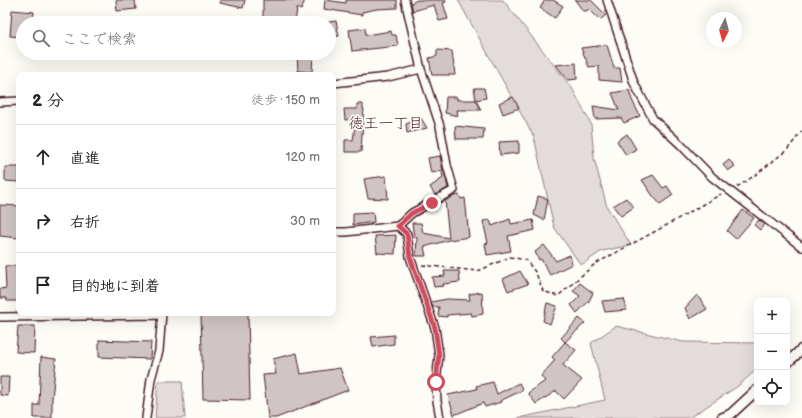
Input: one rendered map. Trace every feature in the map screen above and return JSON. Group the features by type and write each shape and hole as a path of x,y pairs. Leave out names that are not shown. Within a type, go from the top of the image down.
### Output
{"street":[{"path":"336,232 398,226 412,213 454,190 440,126 422,69 406,0"},
{"path":"607,0 634,83 653,119 712,177 802,247"},
{"path":"336,82 388,77 422,69"},
{"path":"0,102 16,101"},
{"path":"398,226 407,234 410,257 435,328 439,355 436,382 440,418"},
{"path":"0,317 54,316"},
{"path":"146,418 151,379 159,351 162,316"},
{"path":"790,360 802,349"},
{"path":"722,418 731,414 754,393"}],"path":[{"path":"413,265 478,271 510,257 526,260 536,273 543,291 558,296 595,264 754,176 787,150 802,131"}],"shaded area":[{"path":"458,0 503,0 572,88 591,124 594,158 607,207 631,245 602,251 581,265 554,227 534,137"},
{"path":"616,326 683,342 754,343 754,372 738,386 689,418 518,418 605,400 591,343"},
{"path":"158,381 182,381 185,418 155,418"}],"building":[{"path":"116,0 135,0 136,9 117,11"},
{"path":"220,0 245,0 243,8 220,3"},
{"path":"263,0 305,0 301,10 297,8 296,16 263,16"},
{"path":"325,0 346,3 346,0 397,0 397,8 377,9 362,12 362,15 324,9"},
{"path":"417,0 445,0 446,2 443,3 448,19 439,21 434,5 413,11 411,3"},
{"path":"545,0 553,0 563,6 555,18 540,8"},
{"path":"575,0 591,0 606,15 600,20 589,9 583,11"},
{"path":"12,10 34,12 34,16 16,16 16,36 10,36"},
{"path":"336,21 339,36 336,36"},
{"path":"365,28 366,35 391,31 392,35 396,35 398,46 352,51 349,30"},
{"path":"607,45 614,68 620,68 622,82 599,80 599,66 589,67 581,48"},
{"path":"437,50 452,51 455,75 432,75 429,58 437,56"},
{"path":"297,60 313,60 312,72 298,71"},
{"path":"576,63 577,79 568,80 556,65"},
{"path":"474,88 484,88 486,98 476,100"},
{"path":"629,90 640,116 624,123 621,118 595,119 593,106 619,110 612,93"},
{"path":"446,97 457,97 457,100 476,100 481,110 457,110 458,116 445,113"},
{"path":"513,97 519,108 503,114 499,103"},
{"path":"357,104 363,104 364,109 361,152 345,152 345,140 353,140 356,119 345,120 344,109 357,109"},
{"path":"421,118 427,128 407,133 406,124"},
{"path":"455,126 484,129 483,139 456,139"},
{"path":"627,134 636,149 626,155 617,141"},
{"path":"519,141 519,153 500,155 499,142"},
{"path":"440,156 443,171 431,173 428,158"},
{"path":"729,160 735,166 728,171 723,165"},
{"path":"5,167 16,167 16,182 5,181"},
{"path":"444,171 448,188 435,195 430,187 443,178 442,172"},
{"path":"653,175 663,188 667,186 673,195 660,204 642,180"},
{"path":"386,176 388,199 368,198 364,179"},
{"path":"459,195 461,199 465,198 469,237 449,240 424,247 426,256 416,256 417,237 414,237 412,223 421,223 423,233 449,238 445,201"},
{"path":"538,196 548,199 544,220 534,215"},
{"path":"626,198 634,207 621,216 613,206"},
{"path":"0,205 16,206 16,238 0,236"},
{"path":"743,210 754,218 736,239 727,231"},
{"path":"373,212 374,222 353,225 353,213"},
{"path":"510,219 511,224 533,220 535,230 508,236 511,251 487,255 485,244 488,243 483,221 490,220 492,226"},
{"path":"759,220 765,224 760,230 754,225"},
{"path":"396,235 395,254 377,253 375,236"},
{"path":"544,245 556,261 570,255 572,264 550,275 541,259 539,260 535,252"},
{"path":"16,265 16,301 7,301 6,298 0,298 0,289 6,288 5,266"},
{"path":"444,271 459,271 460,282 443,284 444,286 434,287 432,277 445,276"},
{"path":"520,271 528,284 508,291 503,279"},
{"path":"580,283 593,293 589,301 577,313 571,305 580,296 573,291"},
{"path":"482,292 483,314 472,316 471,313 447,315 447,317 438,316 439,307 433,307 431,302 447,299 470,300 469,294"},
{"path":"697,295 707,309 690,319 685,308"},
{"path":"624,299 627,310 605,312 602,301"},
{"path":"547,303 557,306 550,324 543,321"},
{"path":"201,316 248,316 250,400 203,399"},
{"path":"579,318 585,323 565,342 561,338"},
{"path":"18,326 35,326 34,353 16,352"},
{"path":"394,335 394,344 373,347 371,337"},
{"path":"99,340 151,342 150,359 99,357"},
{"path":"565,342 576,350 563,365 582,380 564,399 556,391 536,404 528,393 545,381 541,376 555,360 552,357"},
{"path":"297,353 301,374 340,368 348,390 276,418 268,418 263,375 276,374 273,359"},
{"path":"41,357 56,359 52,399 52,418 34,418 34,405 39,405"},
{"path":"0,377 9,377 8,396 0,395"},
{"path":"493,382 497,394 519,383 523,390 500,401 501,402 485,407 483,403 454,415 448,395 477,389 476,386"}],"district":[{"name":"徳王一丁目","path":"386,123"}],"route":[{"path":"432,203 412,213 398,226 407,234 410,257 435,328 439,355 436,382"}]}
